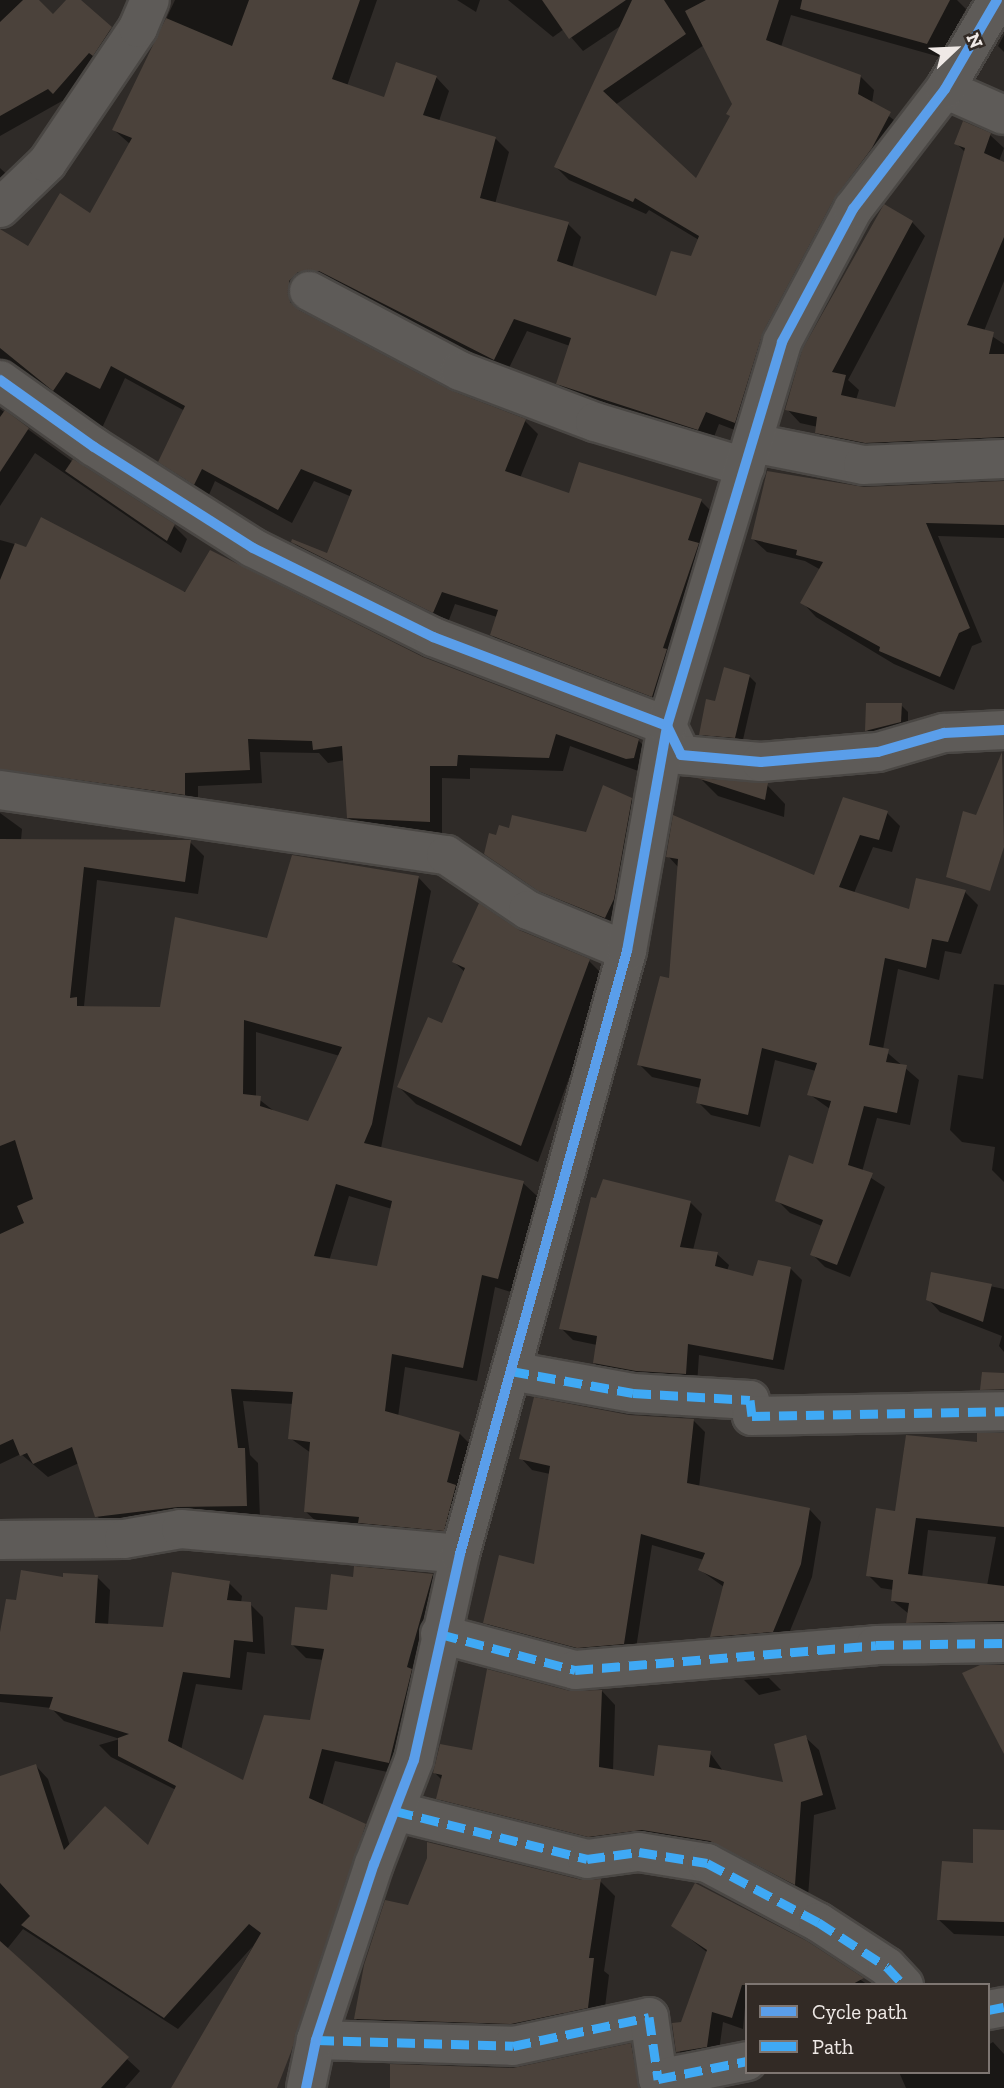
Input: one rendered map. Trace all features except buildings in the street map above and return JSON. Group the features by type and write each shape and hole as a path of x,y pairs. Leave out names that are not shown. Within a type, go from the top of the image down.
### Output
{"street":[{"path":"0,208 47,163 138,28 149,0"},
{"path":"306,2088 316,2040 414,1760 460,1554 627,951 667,726 782,342 853,209 945,89 998,0"},
{"path":"945,89 1004,115"},
{"path":"309,291 460,371 595,422 749,455 863,465 1004,460"},
{"path":"0,380 94,447 253,548 433,637 667,726 681,755 761,762 878,752 944,733 1004,730"},
{"path":"0,790 446,855 528,910 627,951"},
{"path":"512,1371 633,1393 750,1401 752,1416 1004,1411"},
{"path":"0,1541 124,1539 181,1529 460,1554"},
{"path":"440,1634 575,1671 876,1645 1004,1643"},
{"path":"395,1811 587,1859 639,1852 707,1863 818,1922 887,1967 902,1983"},
{"path":"316,2040 513,2046 649,2017 658,2079 745,2061"}],"marked path":[{"path":"511,1371 633,1393 750,1400 752,1416 1004,1411"},
{"path":"440,1634 575,1670 876,1645 1004,1643"},
{"path":"395,1811 587,1859 639,1852 707,1863 818,1922 887,1967 902,1983"},
{"path":"990,2010 1004,2007"},
{"path":"316,2040 513,2046 649,2017 658,2079 745,2061"}],"cycle path":[{"path":"306,2088 316,2040 374,1864 414,1760 460,1554 627,951 667,726 782,342 853,209 945,89 997,0"},
{"path":"0,380 94,447 253,548 433,637 667,726 681,755 761,762 878,752 944,733 1004,730"}]}
